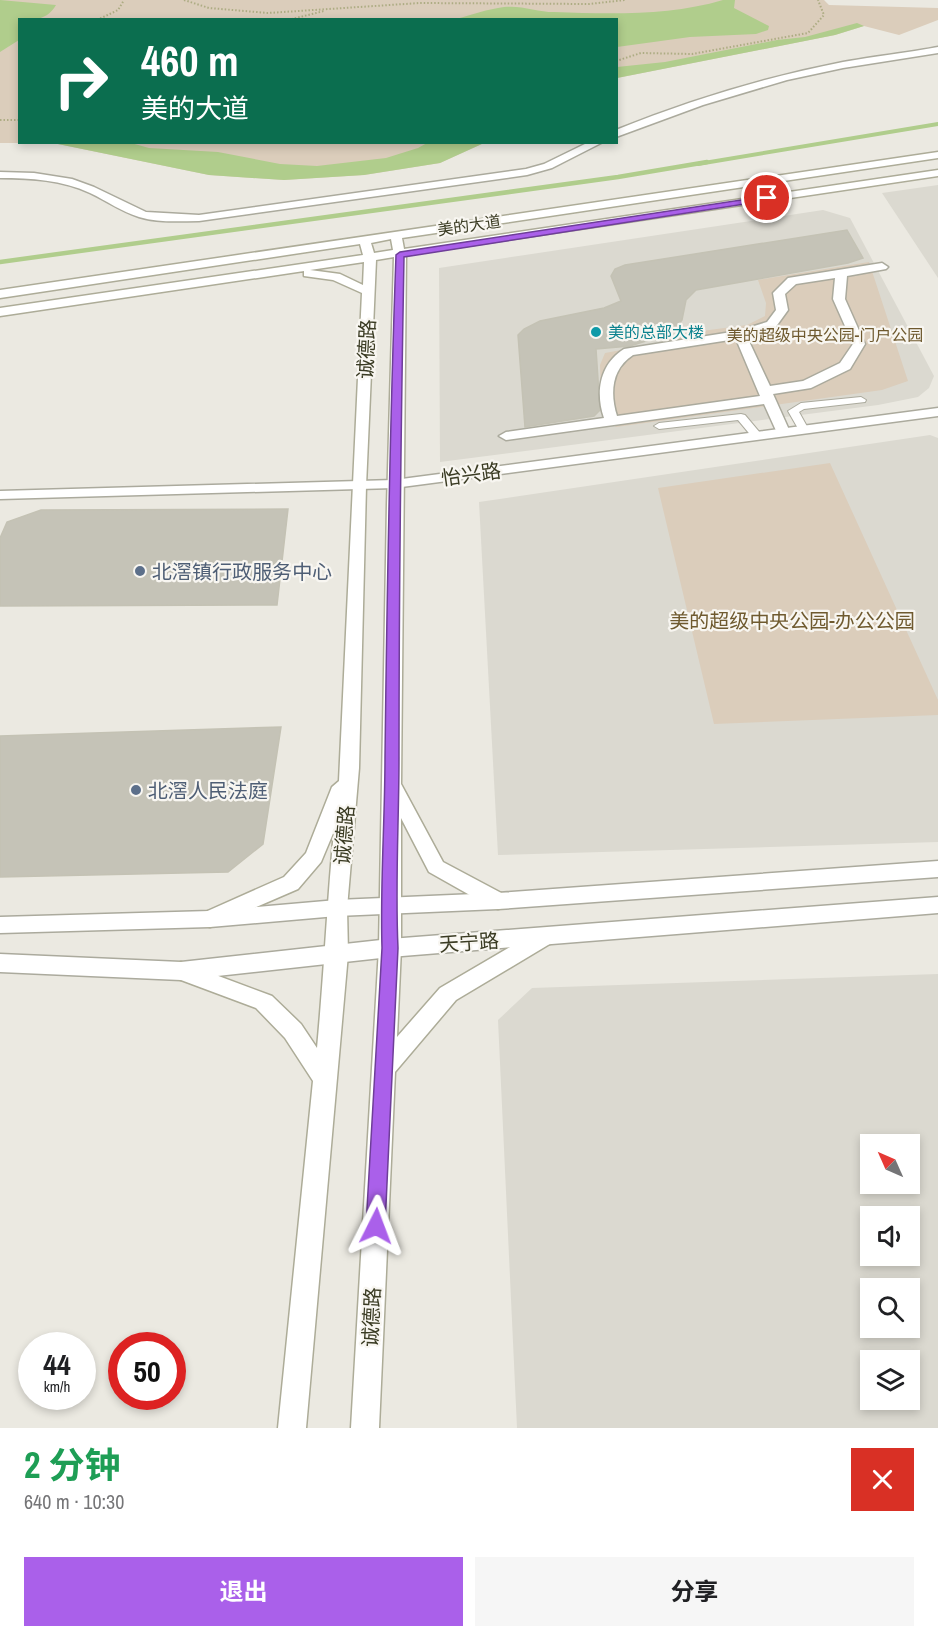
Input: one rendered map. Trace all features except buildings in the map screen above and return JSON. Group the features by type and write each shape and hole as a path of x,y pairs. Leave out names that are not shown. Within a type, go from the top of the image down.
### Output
{"main road":[{"path":"618,133 674,111 766,83 842,65 938,50"},
{"path":"0,175 40,176 66,181 92,190 126,209 145,215 199,218 527,172 548,166 593,144"},
{"name":"美的大道","path":"0,294 367,250 938,154"},
{"name":"美的大道","path":"0,312 289,270 367,250 398,245 938,173"},
{"name":"诚德路","path":"365,1428 390,948 388,905 392,785 398,245"},
{"name":"诚德路","path":"292,1428 337,954 337,908 350,768 359,486 369,292 367,250"},
{"path":"612,420 607,410 609,374 614,362 629,352 740,335 771,325 782,309 779,293 792,281 882,267"},
{"path":"289,270 336,277 369,292"},
{"path":"507,436 767,395 806,385 845,366 859,344 839,299 841,273"},
{"path":"740,335 783,432"},
{"name":"怡兴路","path":"0,495 394,484 938,412"},
{"path":"210,919 291,883 314,857 350,768"},
{"path":"392,785 436,867 498,901"},
{"name":"天宁路","path":"0,925 210,919 337,908 498,901 938,869"},
{"name":"天宁路","path":"0,963 181,971 390,948 938,905"},
{"path":"384,1068 448,994 546,936"},
{"path":"181,971 264,1002 293,1031 325,1079"}],"lane":[{"path":"804,430 793,411 801,406 861,400"},
{"path":"659,426 741,417 757,436"}],"path":[{"path":"101,18 118,10 124,0"},
{"path":"184,0 214,9 327,10 419,3 590,4 625,0"},
{"path":"618,60 641,53 692,54 808,33 824,15 818,0"},
{"path":"298,18 327,10"},
{"path":"0,120 18,120"}],"shaded area":[{"path":"0,0 56,5 45,16 18,18 18,41 0,52"},
{"path":"723,0 735,0 734,8 769,26 768,30 756,34 690,37 618,47 618,18 460,18 504,7 554,12 639,13 703,5"},
{"path":"857,23 864,26 835,35 618,78 618,67 665,62 777,40 805,37"},
{"path":"58,144 135,144 149,148 218,152 280,164 317,166 386,158 425,144 482,144 440,163 364,175 284,180 209,175"},
{"path":"938,185 938,278 882,193"},
{"path":"823,210 850,218 934,376 929,388 918,397 878,405 440,462 439,268"},
{"path":"930,435 938,438 938,842 498,855 479,502"},
{"path":"938,974 938,1428 517,1428 498,1020 532,988"}],"green space":[{"path":"0,0 824,0 829,5 938,8 938,20 899,35 864,26 835,35 618,78 618,18 18,18 18,143 0,143"},
{"path":"58,144 482,144 440,163 364,175 284,180 209,175"},
{"name":"美的超级中央公园-门户公园","path":"869,262 908,381 882,390 616,427 602,416 600,365 605,353 660,343 679,334 747,325 765,316 766,303 758,280"},
{"name":"美的超级中央公园-办公公园","path":"830,463 938,700 938,715 714,724 658,488"}],"waterway":[{"path":"698,164 938,124"},
{"path":"0,262 618,177 707,162"}],"place":[{"name":"美的总部大楼","path":"596,332"},
{"name":"北滘镇行政服务中心","path":"140,571"},
{"name":"北滘人民法庭","path":"136,790"}],"route":[{"path":"376,1226 390,948 388,905 392,785 394,484 400,255 767,198"}]}
